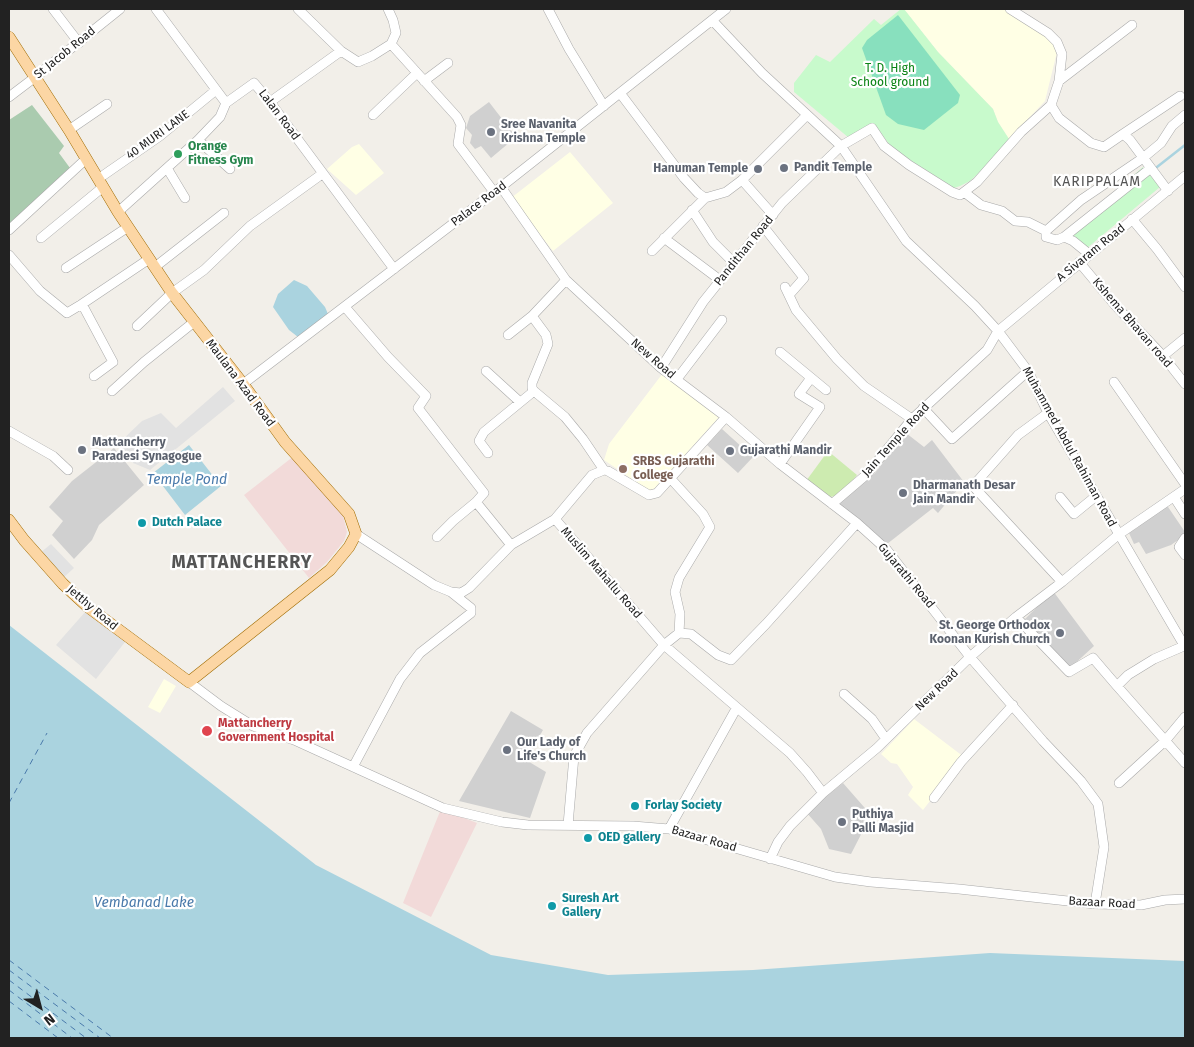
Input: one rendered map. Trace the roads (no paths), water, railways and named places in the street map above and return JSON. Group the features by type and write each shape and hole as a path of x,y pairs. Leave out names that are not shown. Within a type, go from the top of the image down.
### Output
{"main road":[{"name":"Maulana Azad Road","path":"9,37 69,130 118,212 172,293 285,442 349,514 356,534"},
{"name":"Jetthy Road","path":"9,520 30,547 88,607 189,682"},
{"path":"189,682 330,570 349,547 356,534"}],"street":[{"path":"53,9 79,43"},
{"name":"St Jacob Road","path":"10,93 34,78 120,9"},
{"path":"118,212 198,140 220,117 226,102 156,9"},
{"path":"298,9 341,50 358,62 391,44 396,33 388,9"},
{"path":"548,9 573,56 604,106"},
{"name":"Palace Road","path":"242,384 498,190 726,9"},
{"path":"1010,9 1048,33 1057,42 1062,54 1059,81 1051,105 1021,132 977,182 964,192 981,205 1002,211 1015,221 1028,222 1046,231"},
{"name":"Muhammed Abdul Rahiman Road","path":"712,20 762,73 842,146 906,242 976,306 998,331 1028,371 1048,413 1185,646"},
{"path":"1059,81 1132,25"},
{"name":"New Road","path":"391,44 457,117 461,126 458,144 498,190 566,280 661,368 726,417 780,464 832,504"},
{"path":"270,102 341,50"},
{"path":"424,81 448,63"},
{"path":"373,115 417,73"},
{"name":"Lalan Road","path":"226,102 254,83 394,269"},
{"name":"40 MURI LANE","path":"41,238 100,183 216,90"},
{"path":"620,93 684,178 705,198"},
{"path":"1051,105 1059,118 1091,143 1104,147 1180,96"},
{"path":"69,130 107,104"},
{"path":"652,251 705,198 726,192 742,180 807,115"},
{"path":"1151,168 1064,237 1057,240 1046,237 1046,231 1081,200 1143,158 1161,143 1172,126 1185,115"},
{"name":"Pandithan Road","path":"661,368 702,302 782,203 842,146 872,128 884,146 909,165 952,192 960,195 964,192"},
{"path":"1123,134 1130,140 1168,191"},
{"path":"198,140 230,169"},
{"path":"9,230 86,160"},
{"path":"167,168 185,198"},
{"path":"137,326 172,293 204,270 250,226 322,174"},
{"name":"A Sivaram Road","path":"998,331 1185,176"},
{"path":"742,180 773,215"},
{"path":"692,210 713,242 734,263"},
{"path":"9,255 40,291 67,314 152,263 224,213"},
{"path":"1132,220 1157,249 1185,287"},
{"path":"763,226 804,278 787,291 796,310 837,359 864,386 912,420"},
{"path":"66,268 128,227"},
{"path":"1064,237 1073,241 1089,254"},
{"path":"664,238 720,280"},
{"name":"Kshema Bhavan road","path":"1079,262 1115,305 1163,356 1185,384"},
{"path":"508,335 532,316 566,280"},
{"path":"82,304 113,362 94,376"},
{"path":"345,307 426,396 418,408 484,493 437,537"},
{"path":"532,316 546,335 548,344 532,383 534,392 565,417 604,470 649,495 657,493 671,479 726,417"},
{"path":"677,379 722,320"},
{"path":"112,391 144,362 194,322"},
{"name":"Jain Temple Road","path":"832,504 866,475 923,408 987,350 998,331"},
{"path":"1163,356 1185,338"},
{"path":"780,352 826,390"},
{"path":"486,371 520,402"},
{"path":"923,408 952,439 1028,371"},
{"path":"780,464 820,407 799,394 811,378"},
{"path":"1114,382 1185,484"},
{"path":"488,453 479,441 484,432 534,392"},
{"path":"1048,413 1018,436 973,486 1062,582"},
{"path":"9,431 53,456 68,470"},
{"path":"555,519 592,475 604,470"},
{"path":"671,479 703,514 710,527 680,578 675,592 680,614 679,633"},
{"name":"New Road","path":"770,859 778,842 790,826 823,793 886,739 970,657 1016,617 1062,582 1118,535 1185,489"},
{"path":"1060,497 1074,514 1096,496"},
{"path":"1174,497 1185,514"},
{"path":"476,502 511,545"},
{"name":"Gujarathi Road","path":"832,504 887,550 970,657 1080,781 1098,804 1104,847 1095,904"},
{"name":"Muslim Mahallu Road","path":"451,592 462,593 511,545 555,519 664,645 736,709 790,753 823,793"},
{"path":"568,825 574,756 587,733 664,645 679,633 691,634 718,655 731,660 857,523"},
{"path":"353,767 400,679 420,653 471,613 471,608 451,592 434,585 356,534"},
{"path":"1185,538 1179,547 1185,555"},
{"path":"1016,617 1069,672 1093,658 1185,763"},
{"path":"1117,686 1128,675 1154,659 1185,646"},
{"name":"Bazaar Road","path":"189,682 221,706 253,726 294,740 443,808 502,822 528,825 669,829 835,877 1095,904 1140,905 1166,900 1185,899"},
{"path":"844,694 872,719 886,739"},
{"path":"934,798 961,762 1013,705"},
{"path":"669,829 736,709"},
{"path":"1119,784 1165,741 1185,718"}],"water":[{"path":"294,280 307,286 325,307 328,314 298,337 289,330 273,307 278,294"},
{"name":"Temple Pond","path":"189,445 221,486 185,515 153,473"},
{"name":"Vembanad Lake","path":"9,625 316,865 491,955 608,975 753,970 990,953 1185,961 1185,1038 9,1038"}],"waterway":[{"path":"1157,167 1185,145"}],"place":[{"name":"Sree Navanita Krishna Temple","path":"491,132"},
{"name":"Orange Fitness Gym","path":"178,154"},
{"name":"Pandit Temple","path":"784,168"},
{"name":"Hanuman Temple","path":"758,169"},
{"name":"Mattancherry Paradesi Synagogue","path":"82,450"},
{"name":"Gujarathi Mandir","path":"730,451"},
{"name":"SRBS Gujarathi College","path":"623,469"},
{"name":"Dharmanath Desar Jain Mandir","path":"903,493"},
{"name":"Dutch Palace","path":"142,523"},
{"name":"St. George Orthodox Koonan Kurish Church","path":"1060,633"},
{"name":"Mattancherry Government Hospital","path":"207,731"},
{"name":"Our Lady of Life's Church","path":"507,750"},
{"name":"Forlay Society","path":"635,806"},
{"name":"Puthiya Palli Masjid","path":"842,822"},
{"name":"OED gallery","path":"588,838"},
{"name":"Suresh Art Gallery","path":"552,906"}],"district":[{"name":"KARIPPALAM","path":"1097,182"},
{"name":"MATTANCHERRY","path":"242,563"}],"park label":[{"name":"T. D. High School ground","path":"890,76"}]}
